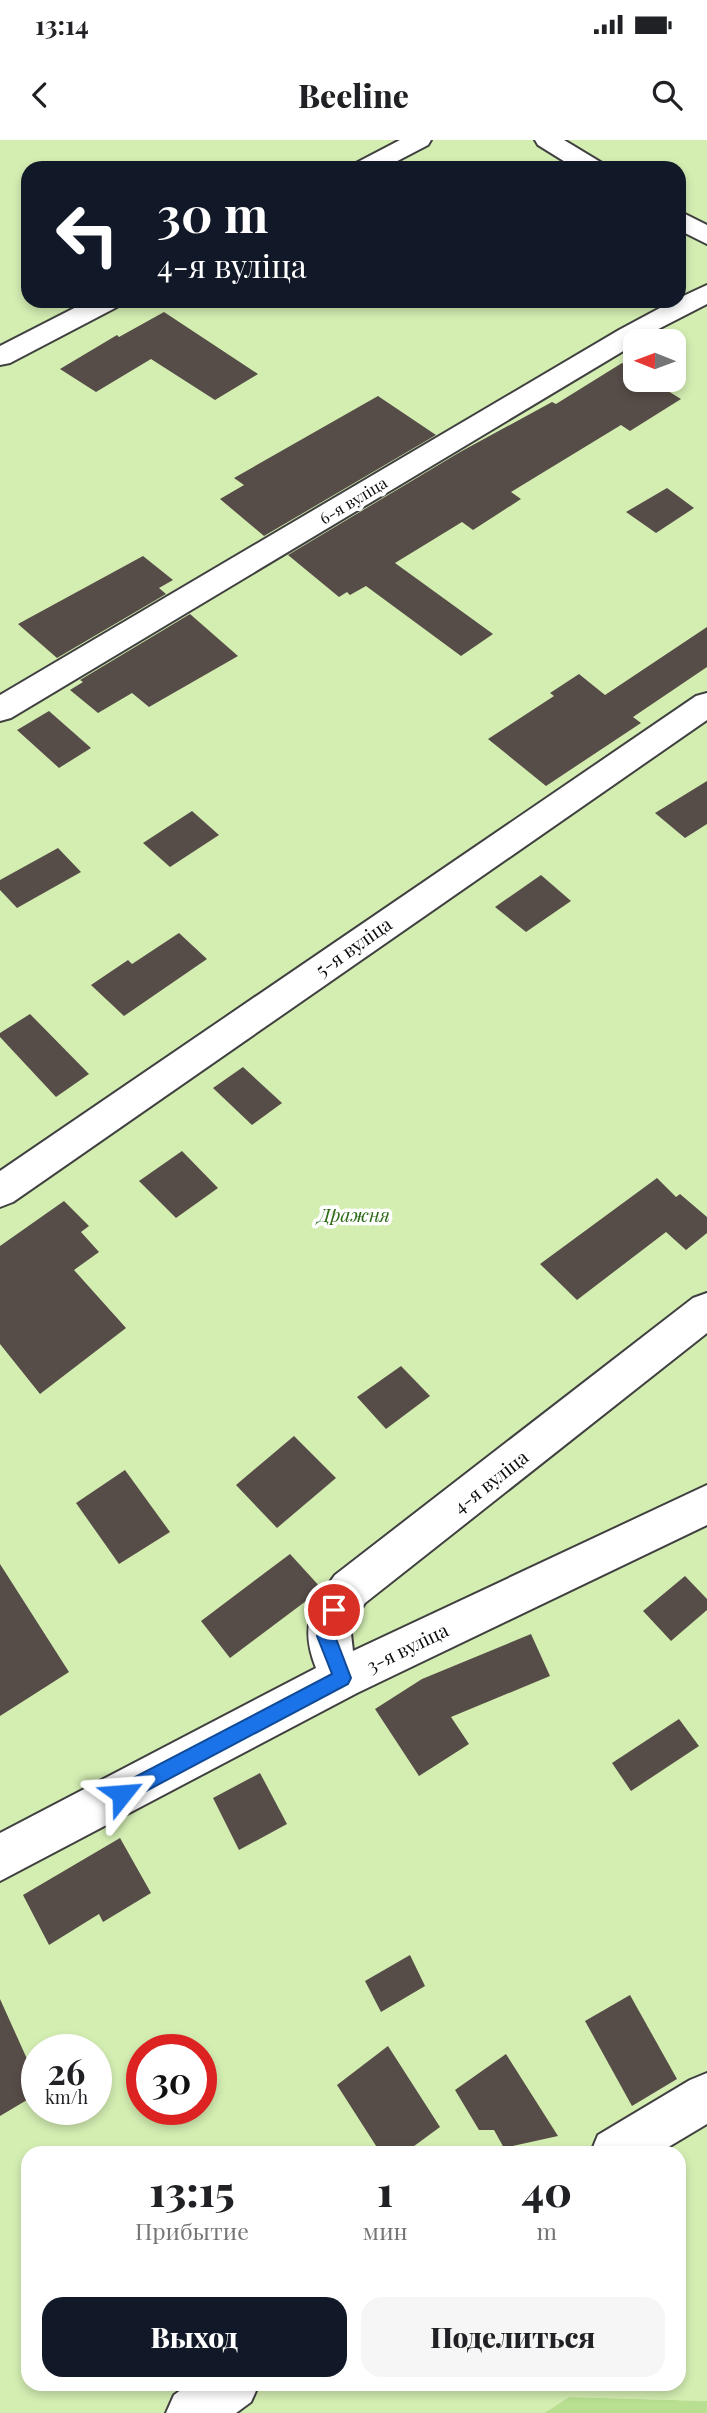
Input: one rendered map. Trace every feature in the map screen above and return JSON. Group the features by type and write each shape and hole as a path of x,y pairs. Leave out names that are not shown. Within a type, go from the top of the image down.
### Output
{"street":[{"path":"378,161 419,140"},
{"path":"547,140 582,161"},
{"path":"686,223 707,236"},
{"name":"6-я вуліца","path":"686,305 707,293"},
{"path":"0,357 94,308"},
{"name":"6-я вуліца","path":"0,710 680,308"},
{"name":"5-я вуліца","path":"0,1191 707,704"},
{"name":"4-я вуліца","path":"342,1678 326,1636 334,1610 349,1589 707,1310"},
{"name":"3-я вуліца","path":"0,1858 342,1678 707,1504"},
{"path":"625,2146 707,2097"},
{"path":"192,2413 223,2391"}],"green space":[{"name":"Дражня","path":"0,140 707,140 707,2401 569,2397 544,2413 0,2413"},
{"path":"569,2397 707,2401 707,2413 544,2413"}],"building":[{"path":"164,312 258,374 215,400 151,359 96,392 60,369 117,335 119,337"},
{"path":"622,363 623,392 670,392 681,399 630,431 621,425 511,492 521,499 473,530 462,522 395,563 493,634 461,656 366,586 350,595 347,592 339,597 288,555 460,452 552,402 556,404"},
{"path":"378,396 436,435 264,536 220,499 244,485 234,478"},
{"path":"667,488 694,508 656,533 626,512"},
{"path":"143,556 173,580 159,588 166,594 57,658 18,624"},
{"path":"190,614 238,656 149,707 132,693 98,713 70,690 83,682 80,680"},
{"path":"707,627 707,667 633,717 641,723 546,786 488,739 554,696 550,693 579,674 605,695"},
{"path":"49,711 91,748 59,768 17,730"},
{"path":"707,781 707,824 685,838 655,813"},
{"path":"192,811 219,835 170,867 143,843"},
{"path":"58,848 81,872 17,908 0,890 0,880"},
{"path":"541,875 571,901 526,932 495,907"},
{"path":"179,933 207,959 124,1016 91,985 128,960 132,964"},
{"path":"30,1014 89,1074 56,1097 0,1037 0,1033"},
{"path":"243,1067 282,1103 252,1125 213,1088"},
{"path":"182,1151 218,1188 176,1218 139,1181"},
{"path":"657,1178 676,1197 680,1194 707,1217 707,1233 686,1250 666,1232 577,1300 540,1264"},
{"path":"64,1201 89,1226 81,1232 99,1252 74,1270 126,1328 40,1394 0,1344 0,1246"},
{"path":"401,1366 430,1396 386,1429 357,1397"},
{"path":"294,1436 336,1478 277,1528 236,1485"},
{"path":"125,1470 170,1532 119,1564 76,1503"},
{"path":"290,1554 322,1589 230,1658 201,1621"},
{"path":"0,1564 69,1672 0,1716"},
{"path":"685,1576 707,1599 707,1610 671,1641 643,1611"},
{"path":"531,1634 550,1676 451,1717 469,1744 419,1776 375,1709 422,1679"},
{"path":"679,1719 699,1746 631,1791 612,1763"},
{"path":"260,1773 287,1824 239,1850 213,1798"},
{"path":"120,1838 151,1893 103,1922 99,1914 49,1945 23,1895"},
{"path":"410,1955 425,1986 381,2012 365,1981"},
{"path":"630,1995 677,2079 632,2106 585,2021"},
{"path":"0,1999 21,2046 21,2104 0,2116"},
{"path":"388,2046 440,2127 414,2146 376,2146 337,2085"},
{"path":"506,2054 558,2136 503,2146 494,2130 479,2130 455,2090"}],"route":[{"path":"122,1794 342,1678 326,1636 334,1610"}]}
